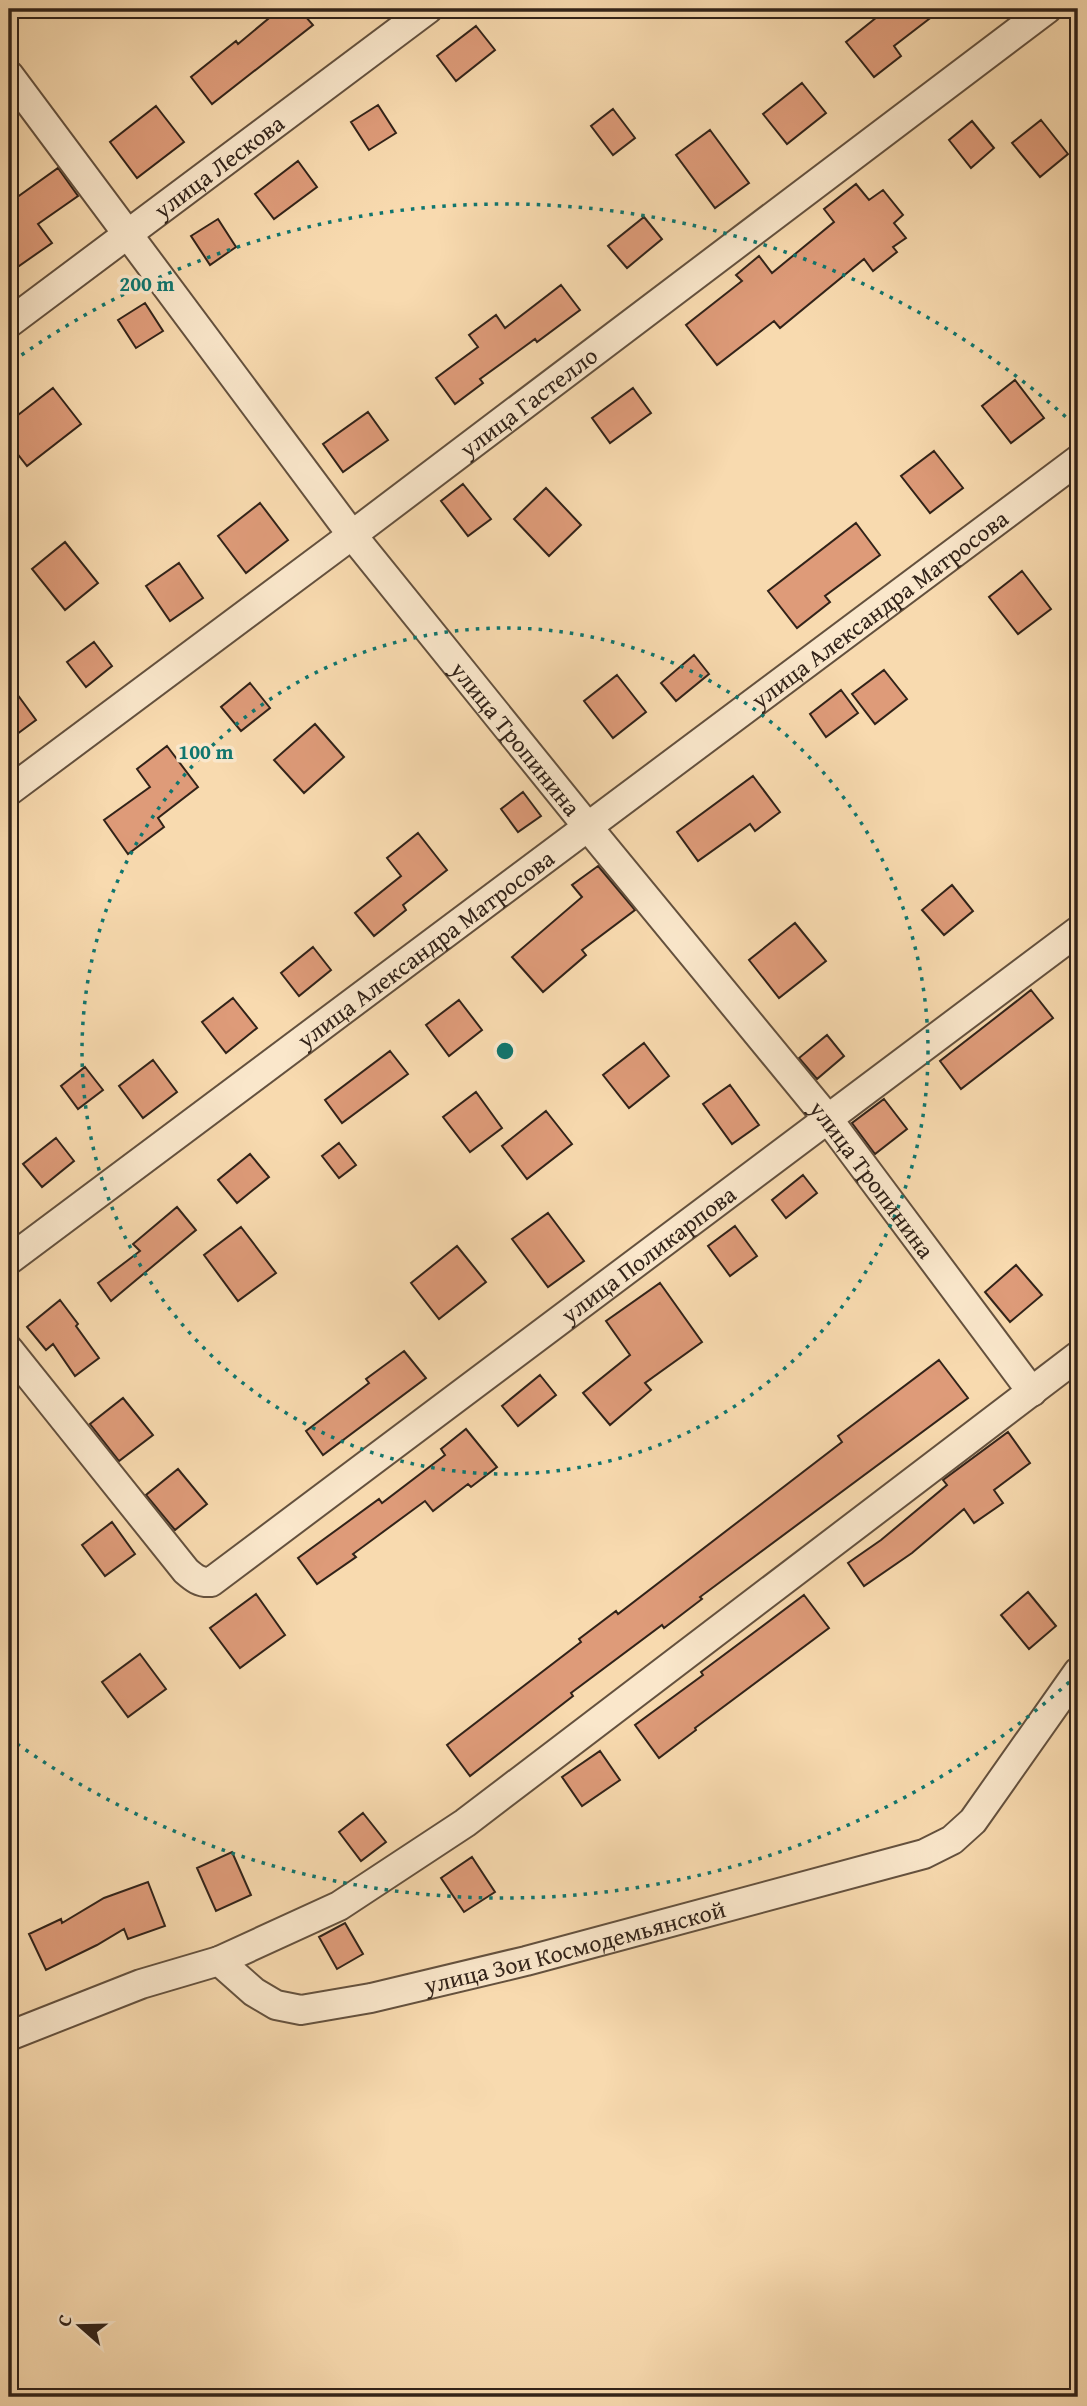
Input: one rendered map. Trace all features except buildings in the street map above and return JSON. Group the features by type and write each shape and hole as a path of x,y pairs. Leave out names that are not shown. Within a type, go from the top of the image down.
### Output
{"street":[{"name":"улица Лескова","path":"9,323 428,9"},
{"name":"улица Гастелло","path":"9,791 1047,9"},
{"name":"улица Тропинина","path":"9,75 352,535 828,1119 1032,1392"},
{"name":"улица Александра Матросова","path":"9,1260 1078,460"},
{"name":"улица Поликарпова","path":"9,1350 186,1571 204,1583 218,1578 1078,931"},
{"path":"11,2029 141,1984 219,1961 339,1906 464,1823 1078,1356"},
{"name":"улица Зои Космодемьянской","path":"219,1961 254,1992 276,2005 301,2010 370,1998 526,1961 924,1854 952,1840 973,1821 1078,1672"}]}
